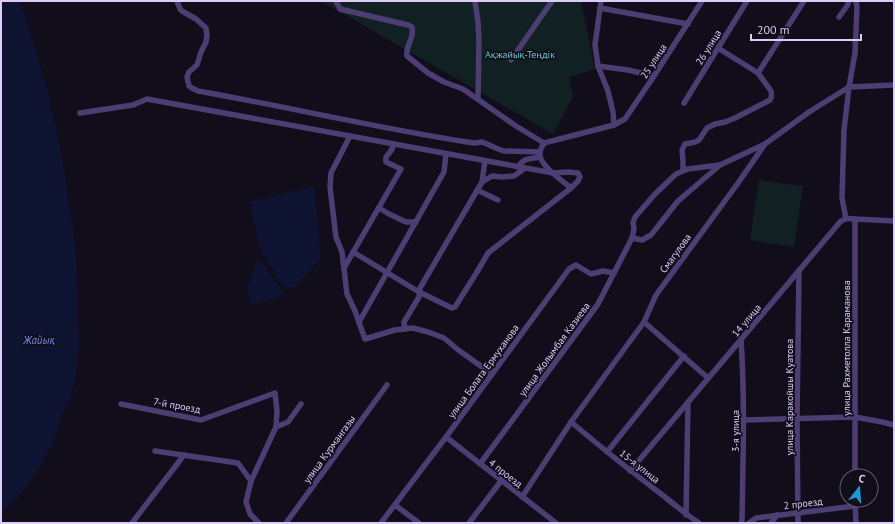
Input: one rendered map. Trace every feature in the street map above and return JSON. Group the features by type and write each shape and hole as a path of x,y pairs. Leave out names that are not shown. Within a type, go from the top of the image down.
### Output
{"street":[{"path":"177,1 182,11 202,23 206,28 206,42 197,65 189,72 187,77 188,83 192,88 198,91 399,131 467,142 482,142 504,151 540,155"},
{"path":"336,1 340,9 412,27 413,33 406,51 407,56 428,73 444,82 463,88 516,126 544,143 614,125 613,112 608,91 598,66 595,45 601,1"},
{"path":"475,1 478,22 478,99"},
{"path":"511,60 552,1"},
{"name":"25 улица","path":"614,125 625,119 702,1"},
{"name":"26 улица","path":"684,103 747,1"},
{"path":"758,73 804,1"},
{"path":"839,17 849,1"},
{"path":"856,1 855,53 844,130 842,198 846,219 894,221"},
{"path":"600,8 688,24"},
{"path":"683,170 682,150 685,144 699,140 707,128 735,118 770,100 772,94 772,91 758,73 718,48"},
{"path":"598,66 628,70 654,76"},
{"name":"Смагулова","path":"522,497 571,422 644,322 656,295 765,144 809,112 849,87 894,85"},
{"path":"80,113 133,105 147,99 518,167 553,173 568,172 578,174 580,177 571,188 488,253 455,306 452,308 420,292 353,252"},
{"path":"350,136 331,173 330,187 336,237 342,252 347,294 365,339 395,330 413,328 428,332 444,338 492,374"},
{"path":"544,143 540,155 546,166 571,188"},
{"path":"344,268 401,169 386,162 385,159 394,144"},
{"name":"улица Жолымбая Казиева","path":"632,238 642,240 651,235 678,201 720,165 765,144"},
{"path":"359,322 444,172 446,154"},
{"path":"518,167 526,159 540,155"},
{"path":"405,329 404,322 419,297 420,288 482,182 485,161"},
{"name":"улица Жолымбая Казиева","path":"480,464 598,304 632,238 635,217 655,194 676,174 683,170 720,165"},
{"path":"482,182 492,176 514,176 525,168"},
{"path":"478,190 498,200"},
{"path":"379,208 406,222 416,222"},
{"name":"14 улица","path":"630,471 840,222 846,219"},
{"name":"улица Рахметолла Караманова","path":"855,220 855,468"},
{"name":"улица Болата Ермуханова","path":"381,523 446,438 569,268 576,265 591,274 603,270 614,273"},
{"name":"улица Каракойшы Куатова","path":"798,523 797,418 799,272"},
{"path":"644,322 708,378"},
{"name":"3-я улица","path":"741,339 744,420 741,523"},
{"path":"607,452 684,356"},
{"name":"улица Курмангазы","path":"286,523 387,385"},
{"name":"7-й проезд","path":"120,404 201,420 275,393 277,411 276,427"},
{"path":"686,515 688,402"},
{"path":"259,523 250,514 246,502 251,481 276,427 288,422 301,404"},
{"path":"744,420 855,417 894,425"},
{"name":"15-я улица","path":"571,422 630,471 674,504 686,515 699,523"},
{"name":"4 проезд","path":"446,438 556,523"},
{"path":"155,451 238,463 251,481"},
{"path":"132,523 184,455"},
{"path":"469,523 501,481"},
{"path":"395,505 419,523"},
{"name":"2 проезд","path":"750,523 756,518 839,506"},
{"path":"855,508 856,523"},
{"name":"2 проезд","path":"771,523 777,515"}],"green space":[{"name":"Ақжайық-Теңдік","path":"321,1 581,1 595,69 569,77 573,97 553,134"},
{"path":"759,180 803,186 794,247 750,240"}],"water":[{"name":"Жайық","path":"1,1 20,1 46,84 60,145 76,252 79,350 75,381 70,398 48,453 19,496 1,513"},
{"path":"314,186 321,258 296,286 285,289 260,250 250,202"},
{"path":"257,261 261,261 286,296 251,305 246,289"}]}
